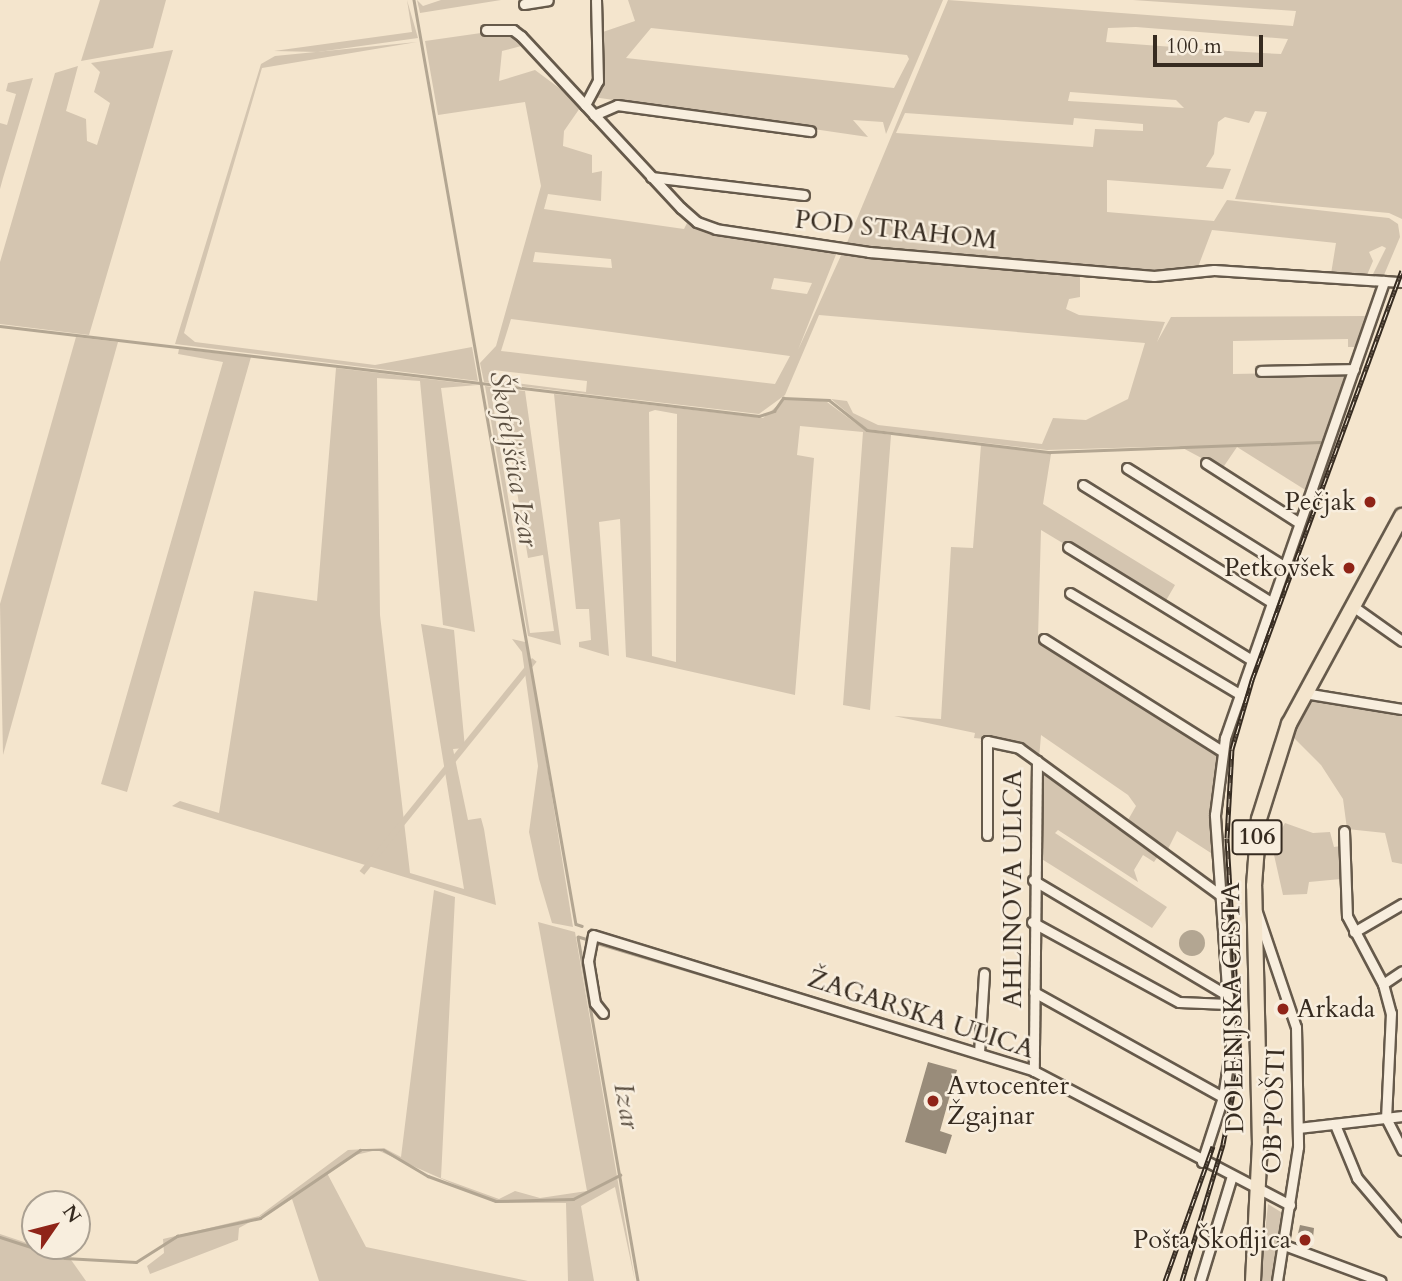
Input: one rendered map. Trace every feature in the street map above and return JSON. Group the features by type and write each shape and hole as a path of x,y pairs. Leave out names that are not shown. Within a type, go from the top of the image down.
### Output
{"main road":[{"name":"DOLENJSKA CESTA","path":"1253,1281 1257,1191 1255,907 1259,819 1276,755 1304,693 1397,540 1402,516"}],"street":[{"path":"524,4 548,0"},
{"path":"585,105 598,81 596,0"},
{"name":"POD STRAHOM","path":"486,30 513,30 521,36 697,222 839,248 1154,276 1214,270 1402,282"},
{"path":"594,115 617,105 810,131"},
{"path":"652,177 804,195"},
{"path":"1202,1162 1223,1097 1231,1045 1216,815 1222,751 1238,693 1384,281"},
{"path":"1261,371 1354,369"},
{"path":"1206,463 1298,522"},
{"path":"1126,468 1284,566"},
{"path":"1083,485 1271,601"},
{"path":"1068,547 1250,659"},
{"path":"1070,593 1238,693"},
{"path":"1354,607 1402,641"},
{"path":"1044,639 1222,751"},
{"path":"1304,693 1402,709"},
{"name":"AHLINOVA ULICA","path":"987,835 987,741 1019,748 1037,761 1032,922 1034,1071"},
{"path":"1037,761 1220,895"},
{"path":"1344,831 1345,898 1354,932 1383,984 1391,1013 1385,1118 1402,1150"},
{"path":"1033,880 1228,1000"},
{"path":"1354,932 1402,904"},
{"name":"OB POŠTI","path":"1255,907 1297,1027 1298,1128 1278,1281"},
{"path":"1032,922 1179,1002 1228,1000"},
{"name":"ŽAGARSKA ULICA","path":"603,1013 595,1003 588,961 593,935 1034,1071 1231,1179 1290,1205"},
{"path":"1383,984 1402,971"},
{"path":"979,1053 984,974"},
{"path":"1034,992 1223,1097"},
{"path":"1298,1128 1336,1127 1402,1116"},
{"path":"1336,1127 1357,1178 1402,1230"},
{"path":"1200,1281 1231,1179"},
{"path":"1284,1245 1381,1281"}],"shaded area":[{"path":"100,0 166,0 153,48 81,61"},
{"path":"407,0 418,38 318,52 274,51 412,32"},
{"path":"417,0 423,6 441,0 501,0 420,13"},
{"path":"628,0 943,0 886,134 883,122 853,120 868,137 593,97 600,33 635,21","holes":["651,28 907,55 909,59 894,88 626,58"]},
{"path":"948,0 1293,26 1296,11 1133,0 1402,0 1402,219 1389,213 1235,199 1267,112 1255,111 1249,123 1225,117 1218,122 1214,154 1206,167 1231,169 1223,189 1107,180 1107,212 1214,221 1227,200 1389,218 1398,224 1400,237 1384,275 1372,276 1386,248 1382,246 1369,252 1373,261 1367,275 1331,274 1336,243 1212,230 1198,267 1170,273 846,245","holes":["1136,27 1288,39 1281,54 1228,51 1106,42 1108,28","1070,92 1176,100 1184,108 1068,101","905,113 1073,125 1074,118 1143,124 1143,131 1095,129 1093,147 896,133"]},
{"path":"488,32 513,32 525,45 502,51 499,81 535,70 582,105 564,131 563,146 592,155 592,173 602,171 601,201 548,194 544,209 684,229 689,219 837,252 798,350 843,251 1080,272 1080,297 1069,299 1066,309 1079,315 1165,322 1157,342 1171,317 1368,316 1359,347 1348,347 1348,339 1233,341 1233,374 1348,372 1307,491 1237,447 1222,469 1179,446 1047,450 942,438 867,429 831,399 847,401 853,413 878,425 1042,444 1053,418 1086,420 1128,399 1145,343 819,315 785,395 759,414 484,382 480,363 496,346 541,186 525,102 438,115 425,41","holes":["535,252 611,259 612,268 533,262","774,278 812,283 807,294 771,289","511,319 790,356 775,384 501,351","494,370 587,381 586,392 493,380"]},
{"path":"417,42 262,68 184,333 195,342 375,365 472,347 478,381 175,344 261,64 275,56"},
{"path":"173,50 89,335 0,324 0,262 55,73 78,66 66,111 86,119 87,141 97,145 110,103 94,92 100,72 91,63"},
{"path":"33,78 0,189 0,123 7,125 16,94 6,91 8,83"},
{"path":"76,337 118,342 3,755 0,604"},
{"path":"179,349 251,357 127,792 101,784 223,362 178,354"},
{"path":"336,368 478,385 441,388 475,632 443,625 420,381 377,378 380,615 410,873 464,889 421,624 454,630 465,748 453,749 468,820 481,818 496,905 172,806 180,801 219,813 254,591 317,601"},
{"path":"485,386 525,391 561,645 528,636","holes":["492,398 500,398 528,558 543,555 554,631 530,633"]},
{"path":"554,394 763,418 785,399 797,398 827,402 866,431 891,435 870,710 843,705 863,432 800,426 797,455 814,458 795,695 626,657 620,519 599,522 609,656 579,647 579,642 591,640 589,609 576,609","holes":["655,410 677,414 676,662 652,656 649,412"]},
{"path":"981,445 1051,454 1043,504 1175,585 1164,604 1041,530 1038,638 1218,753 1214,855 1177,831 1166,853 1133,830 1128,820 1136,806 1128,795 1041,735 1039,759 996,740 974,738 975,733 894,716 941,719 951,547 973,548"},
{"path":"512,639 525,642 529,654 573,927 552,923 529,832 538,766 522,652"},
{"path":"532,658 537,662 364,875 360,871"},
{"path":"1333,700 1402,710 1402,864 1392,862 1385,833 1347,829 1343,799 1321,765 1291,735 1308,701"},
{"path":"1041,769 1159,855 1154,862 1143,855 1134,870 1138,882 1058,830 1055,833 1167,907 1152,928 1040,858"},
{"path":"1285,823 1313,833 1330,832 1334,847 1341,846 1341,879 1309,882 1307,894 1283,895 1272,846"},
{"path":"434,890 455,897 441,1178 499,1199 515,1191 540,1198 587,1191 538,922 575,932 635,1281 615,1187 581,1206 594,1281 568,1281 566,1203 496,1203 377,1150 351,1156 327,1173 366,1247 528,1281 319,1281 292,1199 239,1228 238,1240 150,1274 147,1266 164,1253 163,1239 259,1216 348,1150 384,1148 401,1157"},
{"path":"1192,930 1201,934 1205,943 1201,952 1192,956 1183,952 1179,943 1183,934"},
{"path":"1268,1204 1284,1214 1274,1281 1260,1281"},
{"path":"0,1234 21,1241 21,1260 71,1260 86,1281 0,1281"}],"building":[{"name":"Avtocenter Žgajnar","path":"928,1062 957,1070 940,1131 952,1135 946,1154 905,1142"},
{"name":"Pošta Škofljica","path":"1300,1225 1314,1228 1312,1247 1296,1242"}],"waterway":[{"name":"Škofeljščica Izar","path":"414,0 576,924 582,926"},
{"path":"0,326 759,416 774,411 783,398 829,400 867,430 1050,452 1320,442"},
{"path":"591,929 938,1035"},
{"name":"Izar","path":"588,940 578,937 638,1281"},
{"path":"597,943 916,1039"},
{"path":"0,1237 65,1258 136,1262 177,1236 260,1218 360,1150 384,1150 428,1176 496,1201 573,1199 620,1175"}],"railway":[{"path":"1182,1281 1223,1144 1240,1058 1227,838 1232,749 1252,680 1402,271"},
{"path":"1165,1281 1213,1146"}],"place":[{"name":"Pečjak","path":"1370,502"},
{"name":"Petkovšek","path":"1349,568"},
{"name":"Arkada","path":"1283,1009"},
{"name":"Avtocenter Žgajnar","path":"933,1101"},
{"name":"Pošta Škofljica","path":"1305,1240"}]}
